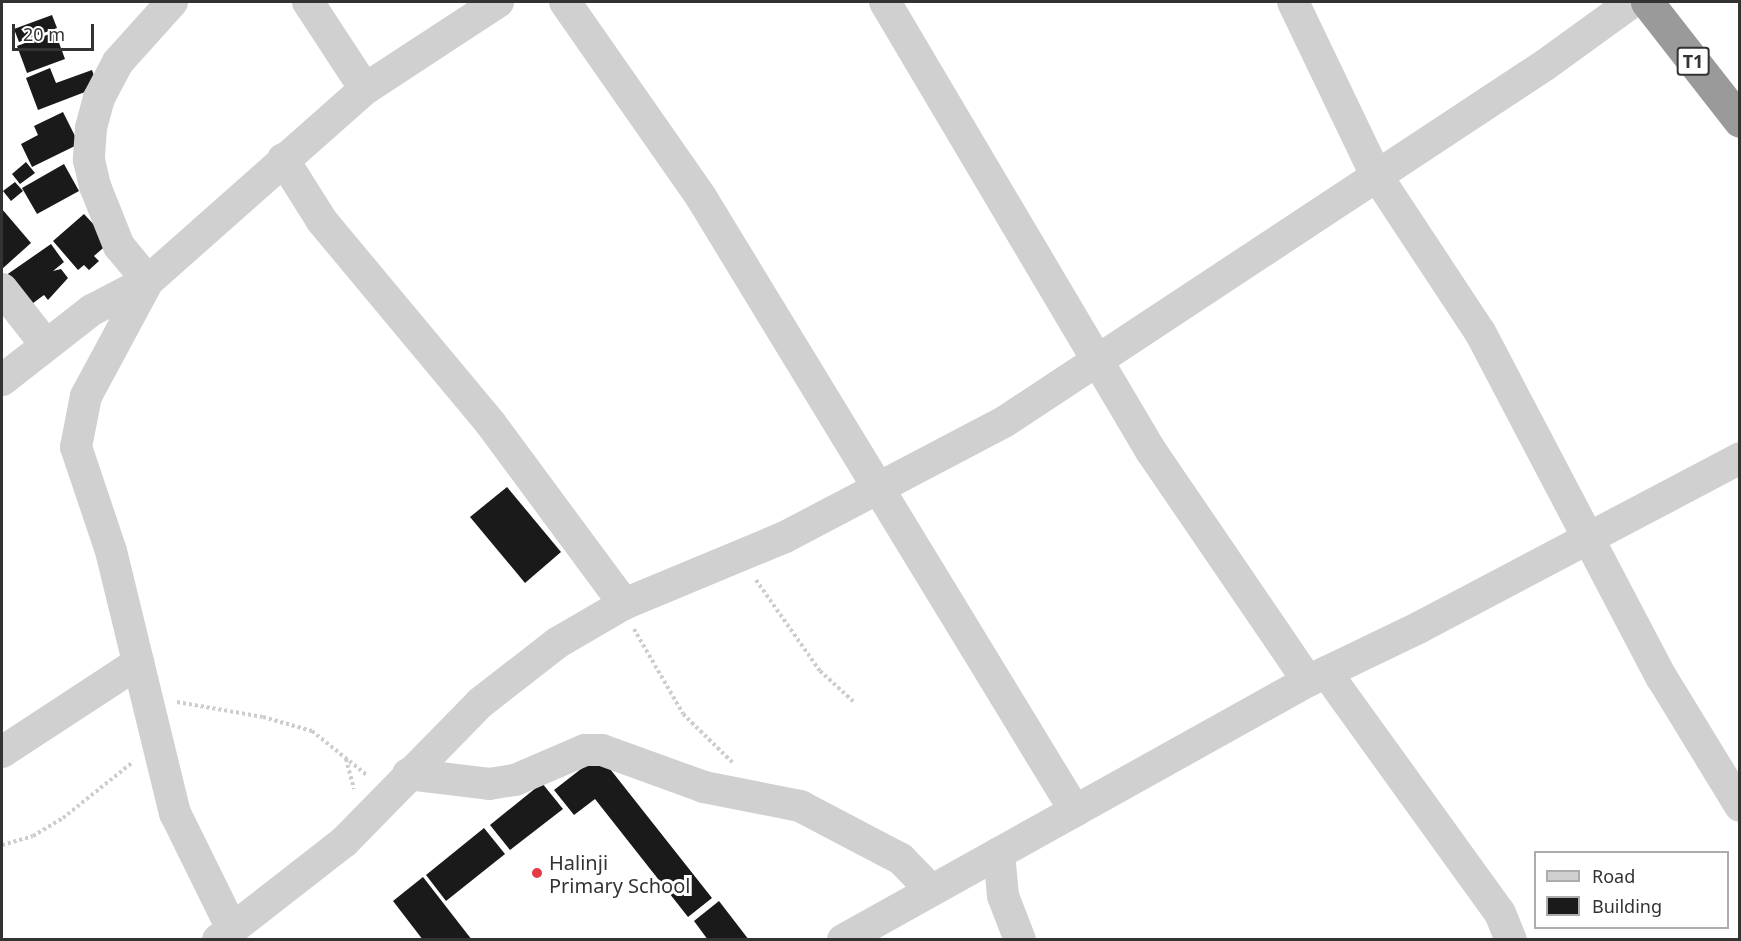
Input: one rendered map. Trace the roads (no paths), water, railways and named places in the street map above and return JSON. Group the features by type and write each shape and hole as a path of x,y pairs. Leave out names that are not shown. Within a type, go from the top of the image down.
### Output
{"highway":[{"name":"T1","path":"1651,4 1740,121"}],"street":[{"path":"148,281 119,246 95,186 88,141 99,98 118,62 172,2"},
{"path":"308,2 364,89"},
{"path":"2,380 92,310 148,281 364,89 498,2"},
{"path":"565,2 701,197 1075,811"},
{"path":"885,2 1102,361 1151,451 1317,676 1500,913 1512,939"},
{"path":"1293,2 1310,33 1375,173 1480,332 1591,538 1662,678 1740,806"},
{"path":"1301,2 1310,33"},
{"path":"148,281 99,367 75,431 76,447 111,551 155,741 176,813 225,934 344,842 480,703 557,644 624,604 746,555 880,488 994,427 1102,361 1375,173 1537,71 1651,4"},
{"path":"283,159 322,221 491,424 624,604"},
{"path":"2,289 46,345"},
{"path":"843,939 1317,676 1591,538 1740,458"},
{"path":"2,752 140,673"},
{"path":"402,781 489,784 515,780 585,750 602,750 704,787 765,797 842,825 902,859 930,889"},
{"path":"999,853 1004,896 1020,939"}],"place":[{"name":"Halinji Primary School","path":"537,873"}]}
